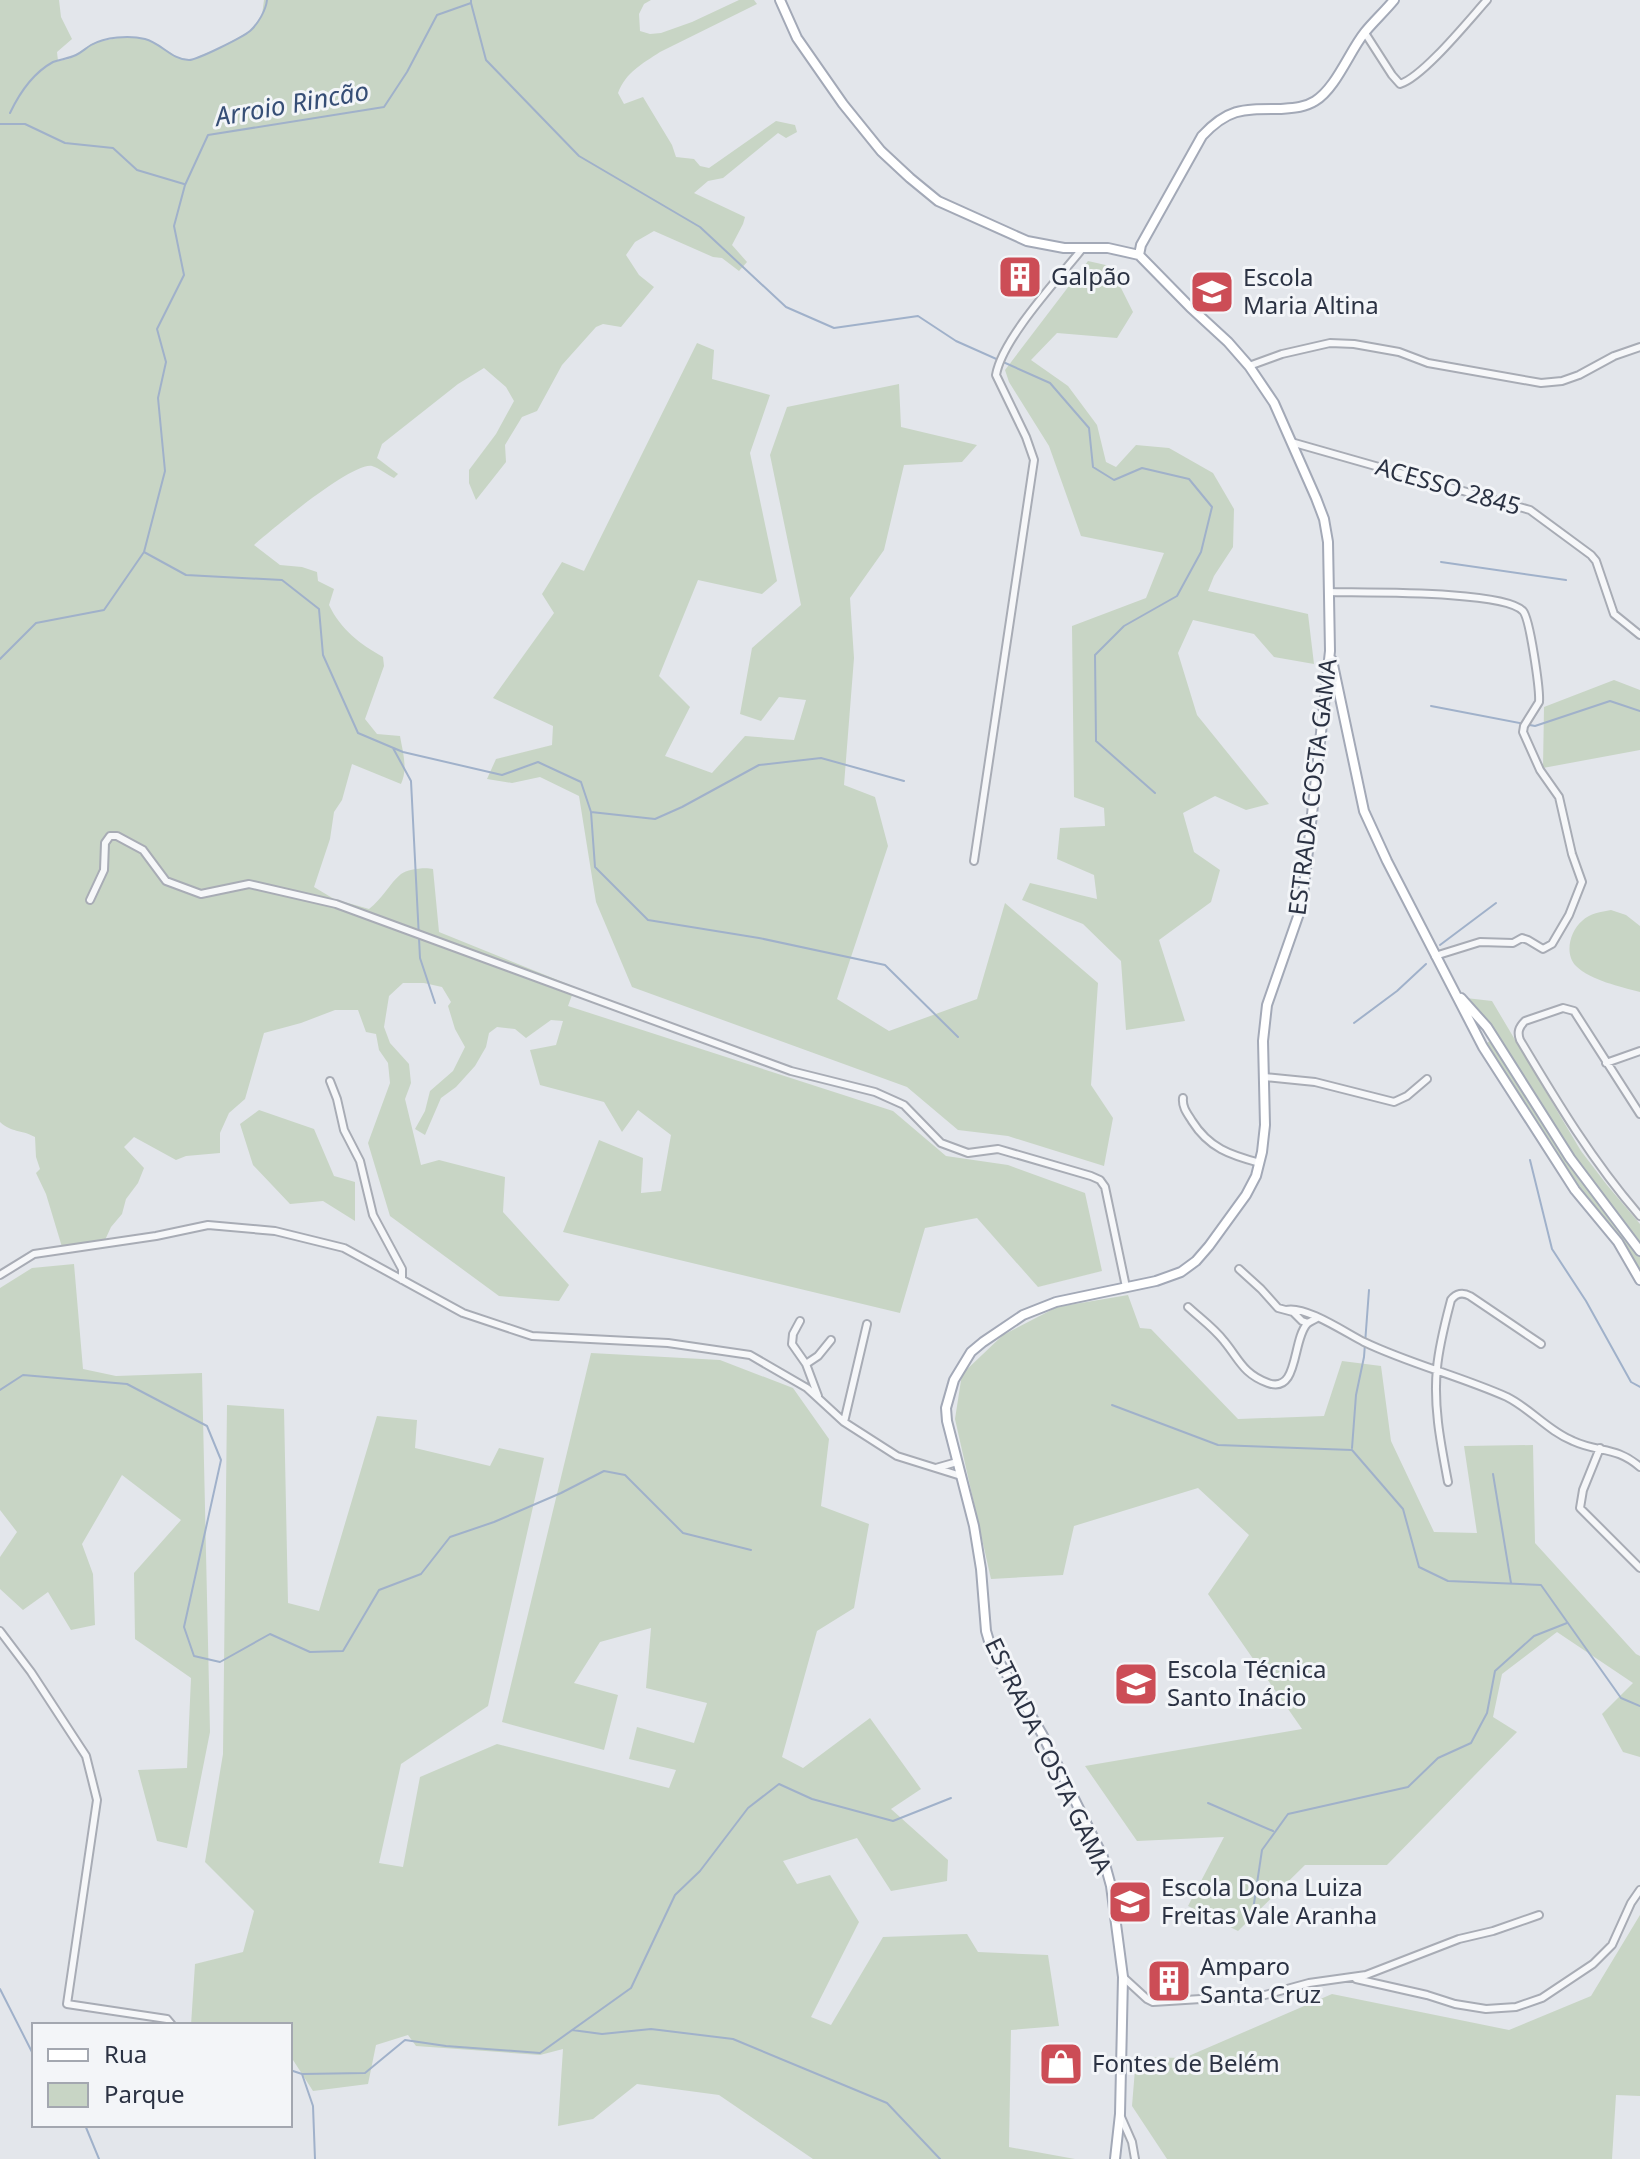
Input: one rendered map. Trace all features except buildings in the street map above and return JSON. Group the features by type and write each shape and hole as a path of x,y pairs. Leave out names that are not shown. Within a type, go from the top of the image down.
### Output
{"main road":[{"path":"780,0 797,38 836,95 881,151 938,201 1006,233 1048,247 1108,248 1139,255 1141,245 1202,136 1215,121 1246,109 1292,108 1318,100 1365,33 1394,0"},
{"name":"ESTRADA COSTA GAMA","path":"1115,2159 1120,2114 1123,1977 1111,1886 1103,1857 1042,1734 991,1648 974,1526 946,1408 954,1380 971,1352 998,1330 1056,1302 1156,1281 1181,1272 1209,1246 1246,1195 1260,1163 1265,1125 1263,1041 1267,1005 1302,905 1330,651 1328,542 1324,519 1274,403 1228,342 1139,255"},
{"path":"1330,651 1364,811 1387,861 1483,1047 1575,1190 1618,1242 1640,1280"},
{"path":"1323,702 1341,706"},
{"path":"1449,981 1487,1027 1570,1158 1640,1251"}],"street":[{"path":"1365,33 1400,84 1410,81 1428,64 1487,0"},
{"path":"974,861 1034,460 996,375 1013,337 1082,249"},
{"path":"1249,366 1282,354 1330,343 1354,344 1399,352 1428,363 1541,383 1579,375 1614,356 1640,347"},
{"name":"ACESSO 2845","path":"1291,442 1530,510 1591,555 1596,561 1614,614 1640,635"},
{"path":"1328,592 1480,597 1517,606 1527,617 1539,702 1523,732 1540,770 1559,797 1572,854 1581,875 1581,890 1548,948 1538,948 1522,938 1513,943 1480,942 1435,956"},
{"path":"90,900 104,870 106,840 117,836 144,850 166,881 194,892 201,894 249,884 336,904 791,1071 875,1092 903,1105 941,1143 968,1153 998,1149 1100,1180 1105,1187 1126,1287"},
{"path":"1640,1114 1574,1011 1563,1008 1525,1021 1519,1030 1520,1040 1585,1147 1640,1216"},
{"path":"1606,1063 1640,1051"},
{"path":"1264,1077 1315,1082 1394,1102 1407,1096 1427,1079"},
{"path":"330,1081 344,1130 360,1161 373,1215 402,1269 402,1280"},
{"path":"1183,1098 1184,1107 1210,1143 1260,1163"},
{"path":"0,1275 34,1254 208,1225 275,1231 344,1248 463,1313 532,1336 668,1343 750,1355 807,1388 844,1422 897,1456 961,1476"},
{"path":"1239,1269 1278,1308 1296,1314 1308,1323"},
{"path":"1448,1482 1439,1427 1437,1369 1451,1300 1461,1293 1470,1296 1541,1344"},
{"path":"1188,1307 1223,1339 1248,1372 1275,1385 1282,1384 1288,1378 1301,1334 1308,1323 1317,1318"},
{"path":"1286,1310 1295,1309 1391,1355 1437,1369 1520,1405 1563,1437 1621,1454 1640,1467"},
{"path":"800,1321 791,1341 806,1364 819,1399"},
{"path":"844,1422 867,1324"},
{"path":"806,1364 818,1356 831,1340"},
{"path":"1600,1448 1583,1490 1580,1508 1640,1568"},
{"path":"936,1468 957,1462"},
{"path":"0,1631 86,1756 97,1800 67,2004 157,2017 170,2023"},
{"path":"1349,1978 1378,1982 1455,2004 1486,2009 1516,2007 1542,1998 1593,1964 1612,1945 1640,1890"},
{"path":"1123,1977 1147,1999 1161,2003 1265,1995 1309,1983 1366,1975 1445,1944 1539,1915"},
{"path":"1120,2114 1132,2142 1135,2159"}],"green space":[{"path":"0,0 59,0 61,17 72,39 57,52 58,61 69,59 93,43 122,37 144,38 177,57 190,60 250,31 262,15 264,0 651,0 644,4 639,14 640,31 650,34 692,22 739,0 754,0 757,4 660,52 630,74 618,93 624,104 643,97 676,157 694,159 700,166 709,168 776,121 795,125 797,132 786,138 778,133 723,178 708,181 694,193 745,217 732,245 747,262 739,271 722,258 654,231 635,242 626,255 639,275 654,287 621,327 603,324 596,327 562,365 537,411 522,417 505,445 506,462 476,500 469,483 469,470 496,434 514,401 506,387 484,368 458,384 382,444 377,458 398,474 394,478 372,466 362,468 330,485 254,545 280,565 317,572 318,581 334,589 329,605 339,622 359,641 383,657 384,666 365,719 377,734 400,736 405,767 401,784 352,764 342,800 334,812 330,839 314,887 334,899 369,909 401,874 417,869 433,869 439,932 575,987 568,1006 893,1111 946,1156 1008,1165 1085,1193 1102,1271 1038,1287 977,1218 925,1228 900,1313 563,1232 599,1140 643,1158 641,1193 661,1191 671,1135 638,1110 622,1132 604,1102 540,1085 530,1050 556,1045 563,1021 551,1020 526,1038 515,1029 497,1027 489,1033 486,1047 475,1066 441,1098 425,1135 415,1129 425,1111 430,1091 453,1071 465,1047 455,1029 448,1006 451,1002 442,987 424,983 403,983 389,996 384,1027 390,1043 409,1064 411,1083 405,1099 421,1165 439,1160 505,1177 503,1212 569,1285 559,1301 499,1296 390,1216 368,1143 390,1083 388,1063 379,1050 376,1034 366,1032 358,1010 335,1010 264,1033 245,1099 229,1113 220,1133 220,1153 176,1160 134,1137 124,1147 144,1168 126,1199 122,1214 105,1240 62,1247 46,1194 36,1173 40,1169 35,1137 0,1122"},
{"path":"1088,261 1110,266 1133,312 1117,338 1057,333 1031,360 1068,386 1097,425 1106,462 1116,467 1136,445 1169,448 1213,473 1234,509 1233,547 1208,591 1308,614 1314,664 1274,657 1254,634 1193,620 1178,653 1197,715 1269,804 1246,810 1215,796 1183,813 1194,852 1220,870 1211,902 1159,940 1185,1021 1126,1030 1121,961 1083,924 1022,900 1030,883 1097,899 1094,875 1057,859 1060,828 1105,826 1104,808 1074,797 1072,626 1146,598 1164,553 1081,536 1049,446 1009,382 1005,370"},
{"path":"697,343 714,350 712,379 770,395 750,453 777,581 762,594 698,580 659,676 690,707 665,756 712,773 745,736 794,740 806,700 779,697 761,721 740,714 752,648 801,605 770,455 787,407 899,384 901,427 977,445 962,462 904,465 884,550 850,598 854,658 844,785 875,797 888,846 837,999 889,1031 977,999 1005,903 1098,983 1091,1085 1113,1118 1104,1166 1008,1136 958,1130 907,1087 632,987 596,902 579,796 540,777 512,783 487,779 496,759 552,745 553,726 493,698 554,613 542,594 562,562 584,571"},
{"path":"1614,680 1640,690 1640,750 1543,768 1544,707"},
{"path":"1611,910 1626,915 1640,926 1640,992 1589,975 1572,961 1570,943 1578,925 1585,918"},
{"path":"1466,998 1492,1001 1581,1151 1640,1224 1640,1246 1592,1186 1502,1043"},
{"path":"1491,1040 1583,1183 1628,1238 1640,1257 1640,1273 1560,1165 1488,1047 1487,1043"},
{"path":"259,1110 314,1129 334,1176 355,1182 355,1221 323,1201 290,1204 253,1165 240,1124"},
{"path":"74,1264 83,1369 116,1376 202,1373 210,1732 187,1848 157,1841 138,1770 187,1768 191,1678 135,1639 134,1573 181,1520 122,1475 82,1544 93,1574 95,1625 71,1630 48,1592 23,1610 0,1589 0,1557 17,1532 0,1510 0,1288 32,1268"},
{"path":"1128,1295 1140,1328 1151,1329 1238,1419 1324,1416 1342,1361 1381,1366 1391,1441 1434,1532 1477,1533 1464,1446 1533,1445 1535,1543 1640,1656 1640,1757 1623,1752 1602,1714 1633,1683 1557,1632 1502,1674 1493,1717 1517,1732 1387,1865 1305,1865 1238,1931 1188,1906 1224,1837 1137,1841 1085,1766 1302,1729 1208,1594 1249,1535 1198,1488 1074,1526 1063,1575 991,1579 955,1419 962,1374 1003,1335 1057,1307"},
{"path":"591,1353 720,1360 793,1388 829,1439 821,1506 869,1524 854,1608 817,1631 782,1757 803,1768 870,1718 921,1789 891,1809 948,1860 947,1881 891,1891 857,1838 783,1861 797,1884 830,1875 859,1922 811,2017 831,2025 883,1937 967,1934 978,1952 1048,1955 1059,2026 1011,2030 1009,2147 1075,2159 813,2159 719,2095 637,2084 593,2119 558,2126 563,2049 540,2055 416,2046 408,2035 376,2045 368,2084 313,2091 292,2060 292,2023 191,2023 195,1964 243,1952 254,1911 205,1862 223,1754 227,1405 284,1409 288,1603 319,1611 377,1416 417,1420 415,1448 490,1466 499,1448 544,1458 488,1706 401,1764 379,1863 403,1867 420,1777 497,1744 669,1788 676,1770 629,1759 637,1727 694,1743 707,1703 646,1688 651,1628 600,1642 574,1683 618,1695 604,1750 502,1722"},
{"path":"1640,1915 1640,2096 1616,2095 1612,2159 1167,2159 1132,2106 1136,2057 1184,2058 1332,1994 1509,2030 1591,1996"}],"waterway":[{"path":"10,113 22,91 39,72 53,62 76,55 97,42 139,38 151,41 177,57 194,59 250,31 261,17 267,0"},
{"name":"Arroio Rincão","path":"0,659 36,623 104,610 144,552 165,471 158,398 166,362 157,329 184,275 174,226 185,185 208,135 384,107 407,72 437,15 471,3 471,0"},
{"path":"471,3 486,60 579,156 700,227 786,307 834,328 918,316 956,341 1050,383 1089,428 1093,467 1114,480 1142,468 1189,479 1212,507 1201,552 1177,596 1124,626 1095,655 1096,741 1155,793"},
{"path":"0,124 25,124 65,143 113,148 137,170 184,184"},
{"path":"144,552 186,575 282,580 319,609 323,655 358,733 403,752 502,775 538,762 581,782 591,812 595,867 648,920 759,938 885,965 958,1037"},
{"path":"1441,562 1566,580"},
{"path":"1431,706 1535,726 1610,701 1640,711"},
{"path":"393,748 411,781 420,958 435,1003"},
{"path":"591,812 655,819 759,765 821,758 904,781"},
{"path":"1440,945 1496,903"},
{"path":"1354,1023 1397,991 1426,964"},
{"path":"1530,1160 1552,1249 1586,1301 1631,1382 1640,1387"},
{"path":"1352,1448 1369,1290"},
{"path":"0,1390 23,1375 127,1384 207,1426 221,1460 184,1627 194,1656 220,1662 270,1634 310,1652 343,1651 379,1590 421,1574 450,1537 494,1522 604,1471 625,1475 683,1533 751,1550"},
{"path":"1112,1405 1218,1445 1352,1450 1403,1509 1419,1567 1448,1581 1541,1585 1621,1698 1640,1706"},
{"path":"1493,1474 1511,1583"},
{"path":"1253,1910 1262,1850 1288,1814 1408,1787 1438,1758 1471,1743 1487,1713 1495,1671 1534,1636 1567,1623"},
{"path":"292,2071 302,2074 365,2073 405,2040 540,2053 631,1988 675,1895 700,1871 748,1808 779,1784 812,1799 893,1821 951,1798"},
{"path":"1208,1803 1273,1831"},
{"path":"0,1989 32,2052"},
{"path":"572,2030 602,2034 651,2029 733,2039 887,2103 940,2159"},
{"path":"302,2074 313,2106 315,2159"},
{"path":"86,2127 99,2159"}],"place":[{"name":"Galpão","path":"1020,277"},
{"name":"Escola Maria Altina","path":"1212,292"},
{"name":"Escola Técnica Santo Inácio","path":"1136,1684"},
{"name":"Escola Dona Luiza Freitas Vale Aranha","path":"1130,1902"},
{"name":"Amparo Santa Cruz","path":"1169,1981"},
{"name":"Fontes de Belém","path":"1061,2064"}]}
